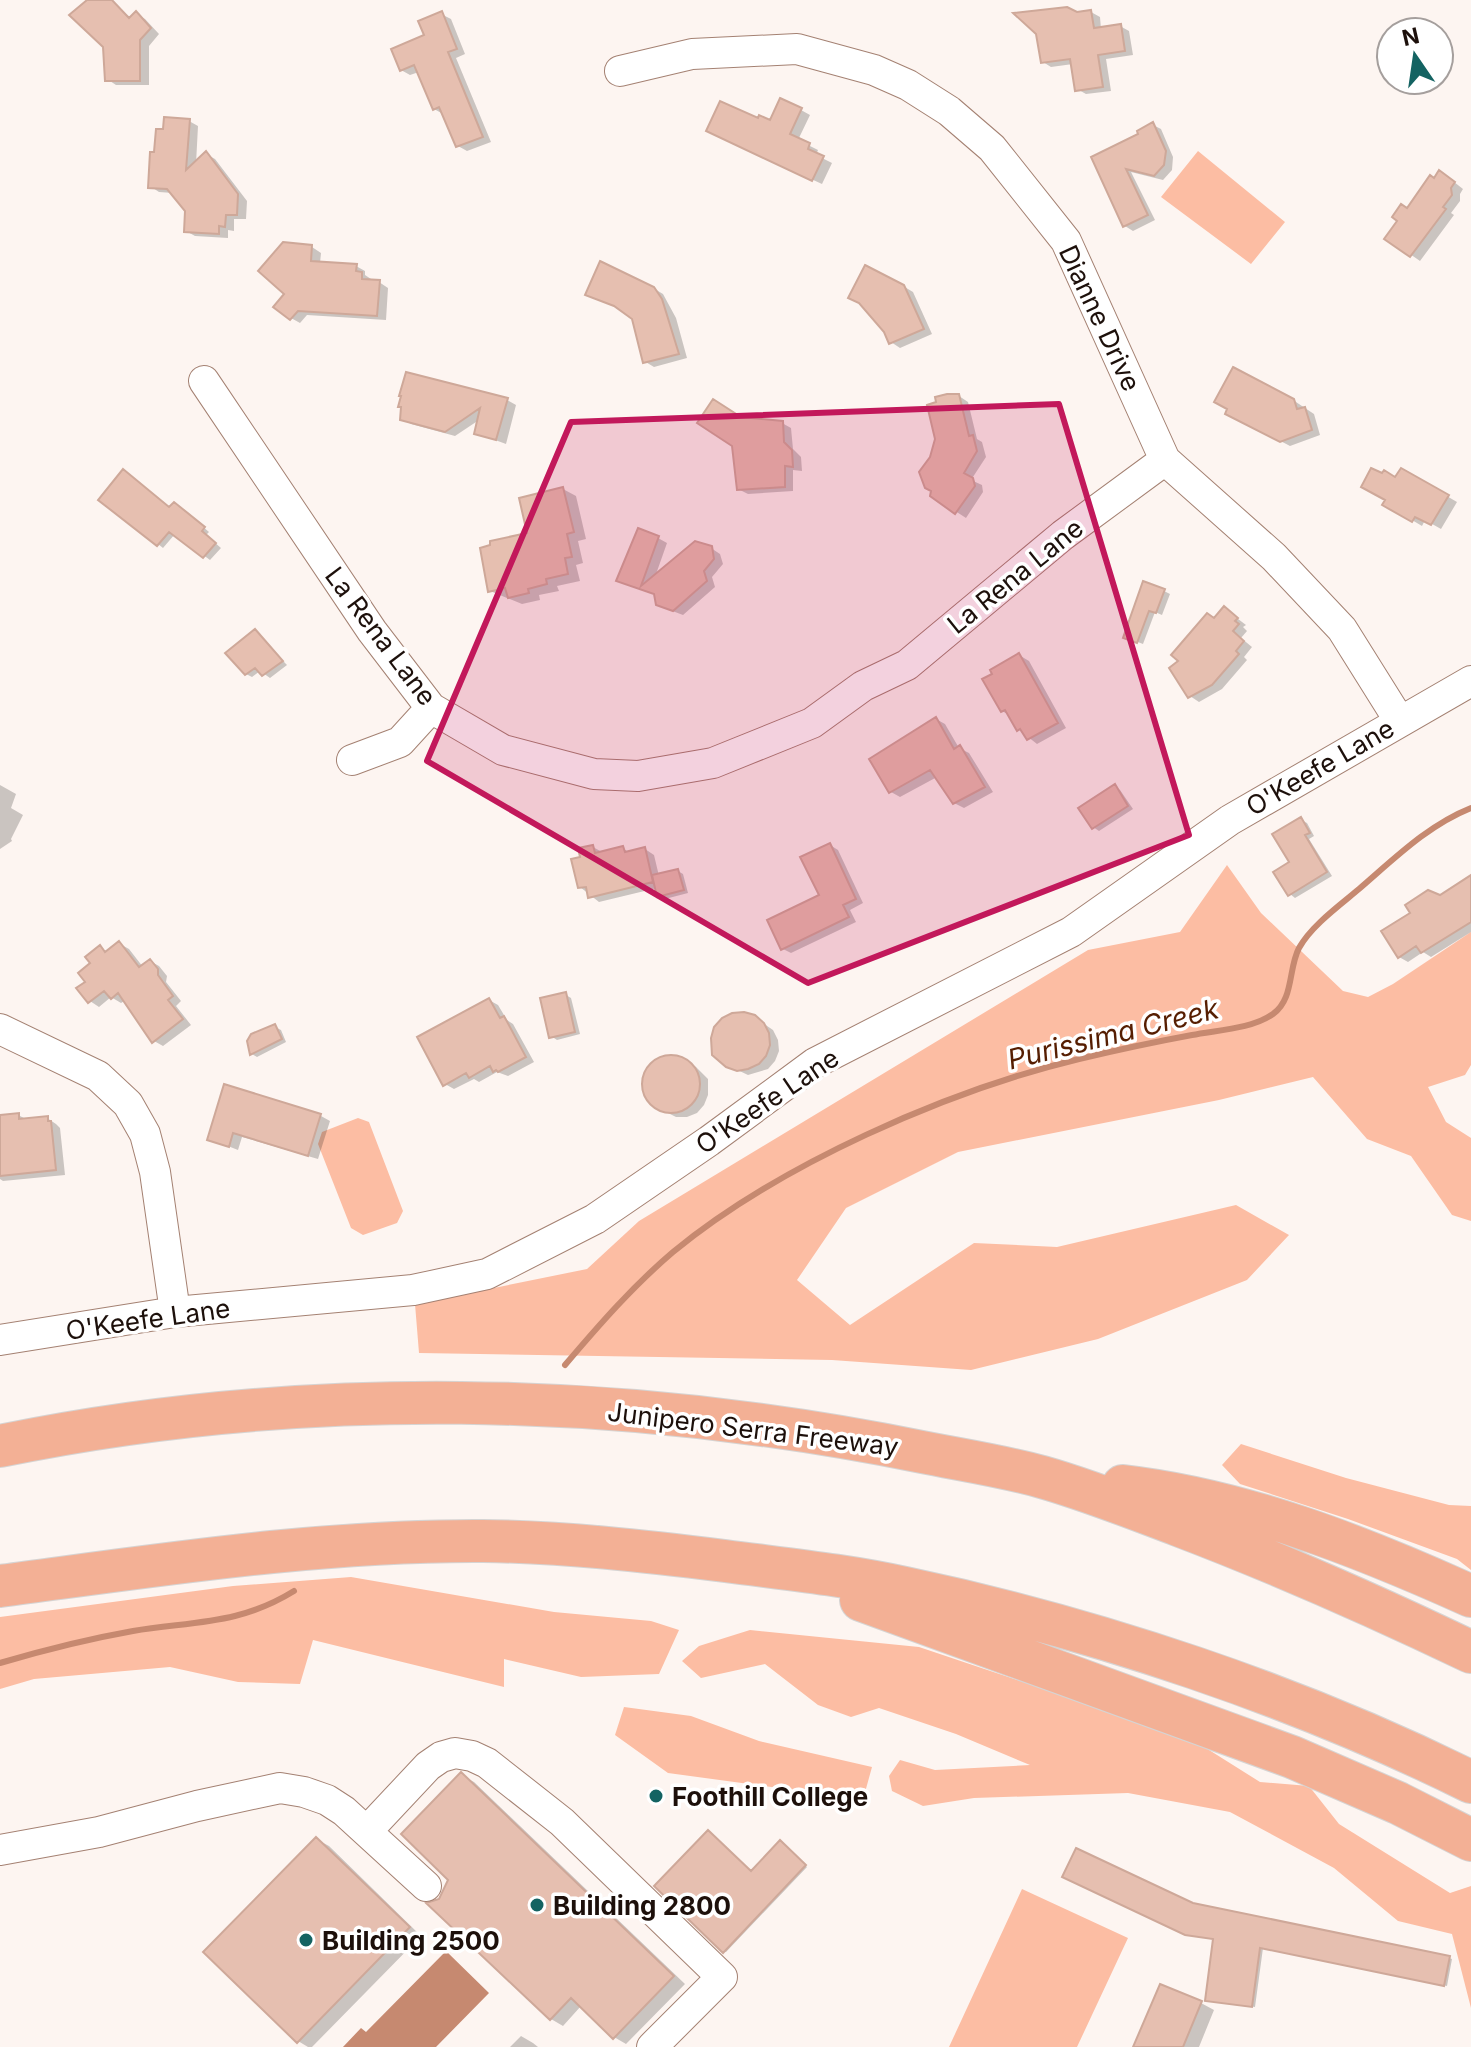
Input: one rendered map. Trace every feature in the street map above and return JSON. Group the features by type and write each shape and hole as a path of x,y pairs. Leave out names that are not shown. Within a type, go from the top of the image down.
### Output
{"highway":[{"name":"Junipero Serra Freeway","path":"0,1446 156,1421 289,1408 425,1403 560,1406 695,1417 834,1434 1039,1476 1095,1493 1348,1595 1471,1652"},
{"path":"1039,1476 1182,1494 1270,1518 1344,1542 1471,1596"},
{"path":"0,1586 293,1551 484,1541 651,1551 790,1569 904,1587 1044,1622 1179,1664 1297,1706 1411,1753 1471,1782"},
{"path":"790,1569 909,1618 1292,1757 1398,1803 1471,1840"}],"street":[{"name":"Dianne Drive","path":"620,71 692,54 797,49 874,70 908,85 949,111 992,148 1066,241 1165,460 1274,557 1342,629 1399,720"},
{"name":"La Rena Lane","path":"204,381 372,631 431,708 503,750 594,774 638,776 713,763 812,723 863,686 907,665 1063,535 1165,460"},
{"name":"O'Keefe Lane","path":"0,1340 175,1312 413,1290 487,1274 595,1219 815,1063 1071,932 1230,820 1471,681"},
{"path":"352,760 400,742 431,708"},
{"path":"0,1029 98,1076 128,1104 145,1134 155,1172 175,1312"},
{"path":"367,1831 428,1766 441,1757 455,1753 487,1763 562,1822 722,1977 652,2047"},
{"path":"0,1850 99,1832 280,1788 327,1800 344,1811 426,1886"}],"highlighted area":[{"path":"1059,404 1189,835 808,983 427,761 571,422"}],"shaded area":[{"path":"1198,151 1285,222 1251,264 1161,197"},
{"path":"1227,865 1261,913 1343,991 1368,997 1471,932 1471,1065 1465,1075 1428,1087 1446,1122 1471,1138 1471,1221 1452,1215 1411,1156 1367,1139 1313,1077 1219,1100 958,1152 846,1208 797,1280 850,1325 974,1243 1057,1247 1236,1205 1289,1235 1247,1280 1098,1339 971,1370 832,1360 419,1353 415,1304 587,1269 639,1221 1088,950 1180,932"},
{"path":"358,1118 369,1122 403,1211 397,1223 363,1235 351,1228 318,1144 322,1132"},
{"path":"1241,1444 1346,1478 1449,1505 1471,1506 1471,1570 1457,1559 1240,1484 1222,1465"},
{"path":"351,1577 554,1612 651,1621 679,1630 659,1674 581,1677 504,1659 504,1687 313,1640 300,1684 238,1682 170,1667 34,1679 0,1689 0,1617 233,1586"},
{"path":"750,1630 919,1647 1190,1738 1260,1782 1309,1786 1339,1824 1450,1893 1471,1886 1471,2008 1452,1934 1398,1921 1334,1868 1230,1812 1128,1793 974,1798 923,1806 892,1791 889,1776 900,1760 935,1770 1030,1765 956,1734 879,1708 851,1717 818,1705 765,1664 701,1678 682,1661 699,1646"},
{"path":"624,1707 691,1716 759,1741 872,1767 864,1796 668,1773 615,1735"},
{"path":"1022,1889 1128,1938 1077,2047 949,2047"},
{"path":"446,1951 489,1993 436,2047 343,2047 361,2028 366,2032"}],"building":[{"path":"87,0 112,0 129,18 136,11 151,28 140,40 140,81 105,81 103,47 69,15"},
{"path":"1067,7 1077,12 1091,10 1094,28 1121,24 1125,51 1098,55 1103,87 1075,91 1070,59 1041,63 1036,34 1013,13"},
{"path":"442,11 457,49 448,52 483,137 456,147 439,107 433,110 414,65 400,71 391,49 424,35 418,21"},
{"path":"780,98 802,108 790,134 810,143 808,149 824,156 812,181 706,131 720,101 770,120"},
{"path":"164,117 190,119 186,170 206,151 238,194 237,215 226,215 225,227 219,226 219,234 184,232 185,211 167,189 148,188 150,152 154,152 156,129 163,129"},
{"path":"1153,122 1166,151 1164,165 1154,176 1126,169 1148,215 1123,227 1091,157 1138,134 1137,131"},
{"path":"1439,170 1455,182 1451,188 1452,195 1443,207 1446,209 1410,257 1384,239 1397,221 1392,217 1401,204 1407,208 1430,175 1434,178"},
{"path":"283,242 312,245 311,261 357,264 356,271 362,272 362,279 380,280 377,316 298,311 290,320 273,307 284,294 258,271"},
{"path":"600,261 654,287 662,299 679,354 643,363 632,319 614,306 585,295"},
{"path":"865,265 904,285 924,329 889,344 884,332 859,303 848,298"},
{"path":"1233,367 1294,399 1297,409 1305,407 1312,430 1280,442 1225,414 1227,409 1214,402"},
{"path":"406,372 508,398 496,440 474,434 480,408 445,432 400,420 399,396"},
{"path":"959,394 969,436 973,435 977,451 964,473 973,478 975,486 955,514 930,496 931,491 925,488 919,472 930,457 935,439 927,405 936,402 935,397"},
{"path":"713,399 741,417 783,421 784,442 792,450 793,467 785,466 785,487 737,490 732,446 697,423"},
{"path":"1371,468 1382,473 1384,470 1395,477 1401,468 1449,495 1431,525 1415,517 1412,522 1382,505 1385,500 1361,487"},
{"path":"123,469 169,507 174,502 205,527 202,531 216,543 203,558 169,532 157,546 98,500"},
{"path":"563,487 574,532 567,534 572,557 565,558 568,574 546,579 547,584 528,589 529,593 508,598 505,588 488,592 480,548 490,545 490,541 527,533 519,498"},
{"path":"638,528 659,536 641,586 695,541 712,546 714,559 704,571 707,581 673,611 656,605 654,594 616,581"},
{"path":"1143,581 1165,589 1156,613 1149,611 1137,643 1123,638"},
{"path":"1224,606 1238,618 1235,621 1239,624 1233,631 1244,641 1236,651 1239,654 1212,685 1188,698 1169,668 1178,661 1171,655 1207,613 1214,618"},
{"path":"255,629 283,661 262,676 255,668 245,675 225,653"},
{"path":"1019,653 1058,723 1027,740 1020,729 1017,731 1005,710 1001,712 982,679 992,674 990,670"},
{"path":"936,717 954,749 960,745 985,787 953,804 930,770 889,793 869,759"},
{"path":"1115,784 1128,806 1092,829 1078,808"},
{"path":"1301,817 1310,833 1305,835 1327,872 1288,896 1273,872 1289,862 1272,834"},
{"path":"830,843 856,899 843,905 849,917 781,950 767,920 819,895 800,857"},
{"path":"593,845 595,853 623,846 625,852 645,847 653,882 588,898 586,887 578,888 571,859 580,857 578,848"},
{"path":"678,869 684,890 657,897 652,875"},
{"path":"1471,875 1471,922 1421,953 1416,946 1398,958 1381,931 1410,913 1405,905 1428,890 1440,895"},
{"path":"119,941 139,967 150,959 173,996 168,1000 183,1019 152,1043 118,993 111,999 104,991 88,1003 76,988 85,982 78,973 90,963 85,957 100,945 105,952"},
{"path":"566,992 575,1032 549,1038 540,998"},
{"path":"489,998 500,1018 504,1016 526,1057 498,1072 493,1072 490,1066 469,1078 466,1073 443,1086 417,1037"},
{"path":"744,1012 755,1015 764,1023 770,1045 759,1064 737,1071 726,1067 712,1055 711,1038 714,1027 722,1018"},
{"path":"275,1024 282,1039 250,1055 247,1041 251,1034"},
{"path":"671,1055 692,1063 700,1084 692,1105 671,1113 650,1105 642,1084 650,1063"},
{"path":"224,1084 321,1114 308,1156 233,1133 229,1147 207,1140"},
{"path":"19,1113 19,1119 48,1116 56,1170 0,1176 0,1115"},
{"name":"Building 2800","path":"461,1772 674,1976 613,2039 571,1998 550,2020 426,1903 439,1899 448,1880 401,1834"},
{"path":"708,1830 751,1871 780,1840 806,1865 723,1953 654,1886"},
{"name":"Building 2500","path":"316,1837 410,1927 297,2043 203,1952"},
{"path":"1076,1848 1193,1903 1450,1956 1444,1986 1260,1948 1252,2007 1205,2001 1213,1939 1185,1935 1062,1877"},
{"path":"1160,1984 1202,2001 1183,2047 1133,2047"}],"waterway":[{"name":"Purissima Creek","path":"565,1365 630,1292 673,1252 715,1220 813,1161 920,1111 1028,1073 1265,1019 1280,1008 1288,992 1299,948 1318,924 1412,844 1440,824 1471,808"},
{"name":"Purissima Creek","path":"0,1663 116,1634 235,1616 294,1591"}],"place":[{"name":"Foothill College","path":"656,1796"},
{"name":"Building 2800","path":"537,1905"},
{"name":"Building 2500","path":"306,1940"}]}
